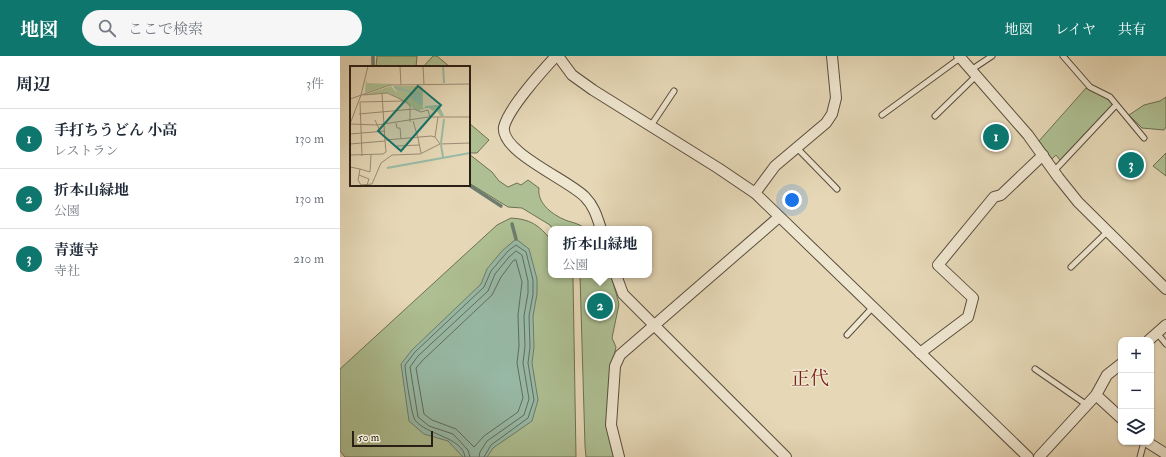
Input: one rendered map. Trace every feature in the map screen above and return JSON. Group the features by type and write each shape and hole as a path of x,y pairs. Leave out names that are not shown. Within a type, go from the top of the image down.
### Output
{"street":[{"path":"600,226 595,211 585,197 570,185 536,164 514,148 504,135 504,126 524,93 557,56 572,75 593,90 718,168 755,194 1028,457"},
{"path":"755,194 775,166 826,123 832,114 836,98 832,56"},
{"path":"959,57 1028,135 1078,202 1166,289"},
{"path":"920,353 968,317 973,298 938,264 994,197 1001,195 1043,155"},
{"path":"619,457 611,425 615,366 620,355 779,217"},
{"path":"617,278 622,294 652,326 786,457"},
{"path":"1153,337 1166,325"},
{"path":"1039,457 1096,395 1107,375 1118,366"},
{"path":"1096,395 1118,415"},
{"path":"1152,445 1166,454"}],"lane":[{"path":"934,116 973,73 992,56"},
{"path":"1063,56 1090,87 1110,98 1144,138"},
{"path":"882,115 959,57"},
{"path":"650,126 674,91"},
{"path":"1054,171 1116,105"},
{"path":"797,148 837,189"},
{"path":"1071,267 1108,231"},
{"path":"847,335 873,307"},
{"path":"1154,338 1166,344"},
{"path":"1035,369 1087,405"},
{"path":"1140,457 1143,445"}],"shaded area":[{"path":"377,56 417,56 416,66 376,66"},
{"path":"433,56 437,56 449,66 424,66"},
{"path":"1086,88 1105,97 1113,104 1060,160 1056,155 1052,159 1039,141"},
{"path":"1166,97 1166,127 1164,130 1142,128 1129,115 1144,105 1160,101"},
{"path":"470,124 489,140 477,153 470,153"},
{"path":"1166,153 1166,176 1153,166"},
{"path":"470,155 492,172 499,181 508,187 517,183 521,185 528,180 539,188 542,202 553,214 582,226 551,226 522,208 508,207 470,184"},
{"path":"511,218 529,221 534,224 548,237 548,278 573,278 576,457 345,457 340,451 340,369 497,225"},
{"path":"580,278 612,278 619,304 612,338 616,347 613,361 616,457 586,457"}],"water":[{"path":"516,239 529,249 537,279 537,294 533,316 534,347 532,363 538,400 532,421 493,448 487,457 463,457 448,441 424,434 409,421 401,364 412,350 481,284 487,269 502,251"}],"waterway":[{"path":"373,56 373,66"},
{"path":"470,186 501,206"},
{"path":"512,224 516,239"}],"place":[{"name":"手打ちうどん 小高","path":"996,137"},
{"name":"青蓮寺","path":"1131,165"},
{"name":"折本山緑地","path":"600,306"}],"district":[{"name":"正代","path":"810,379"}]}
